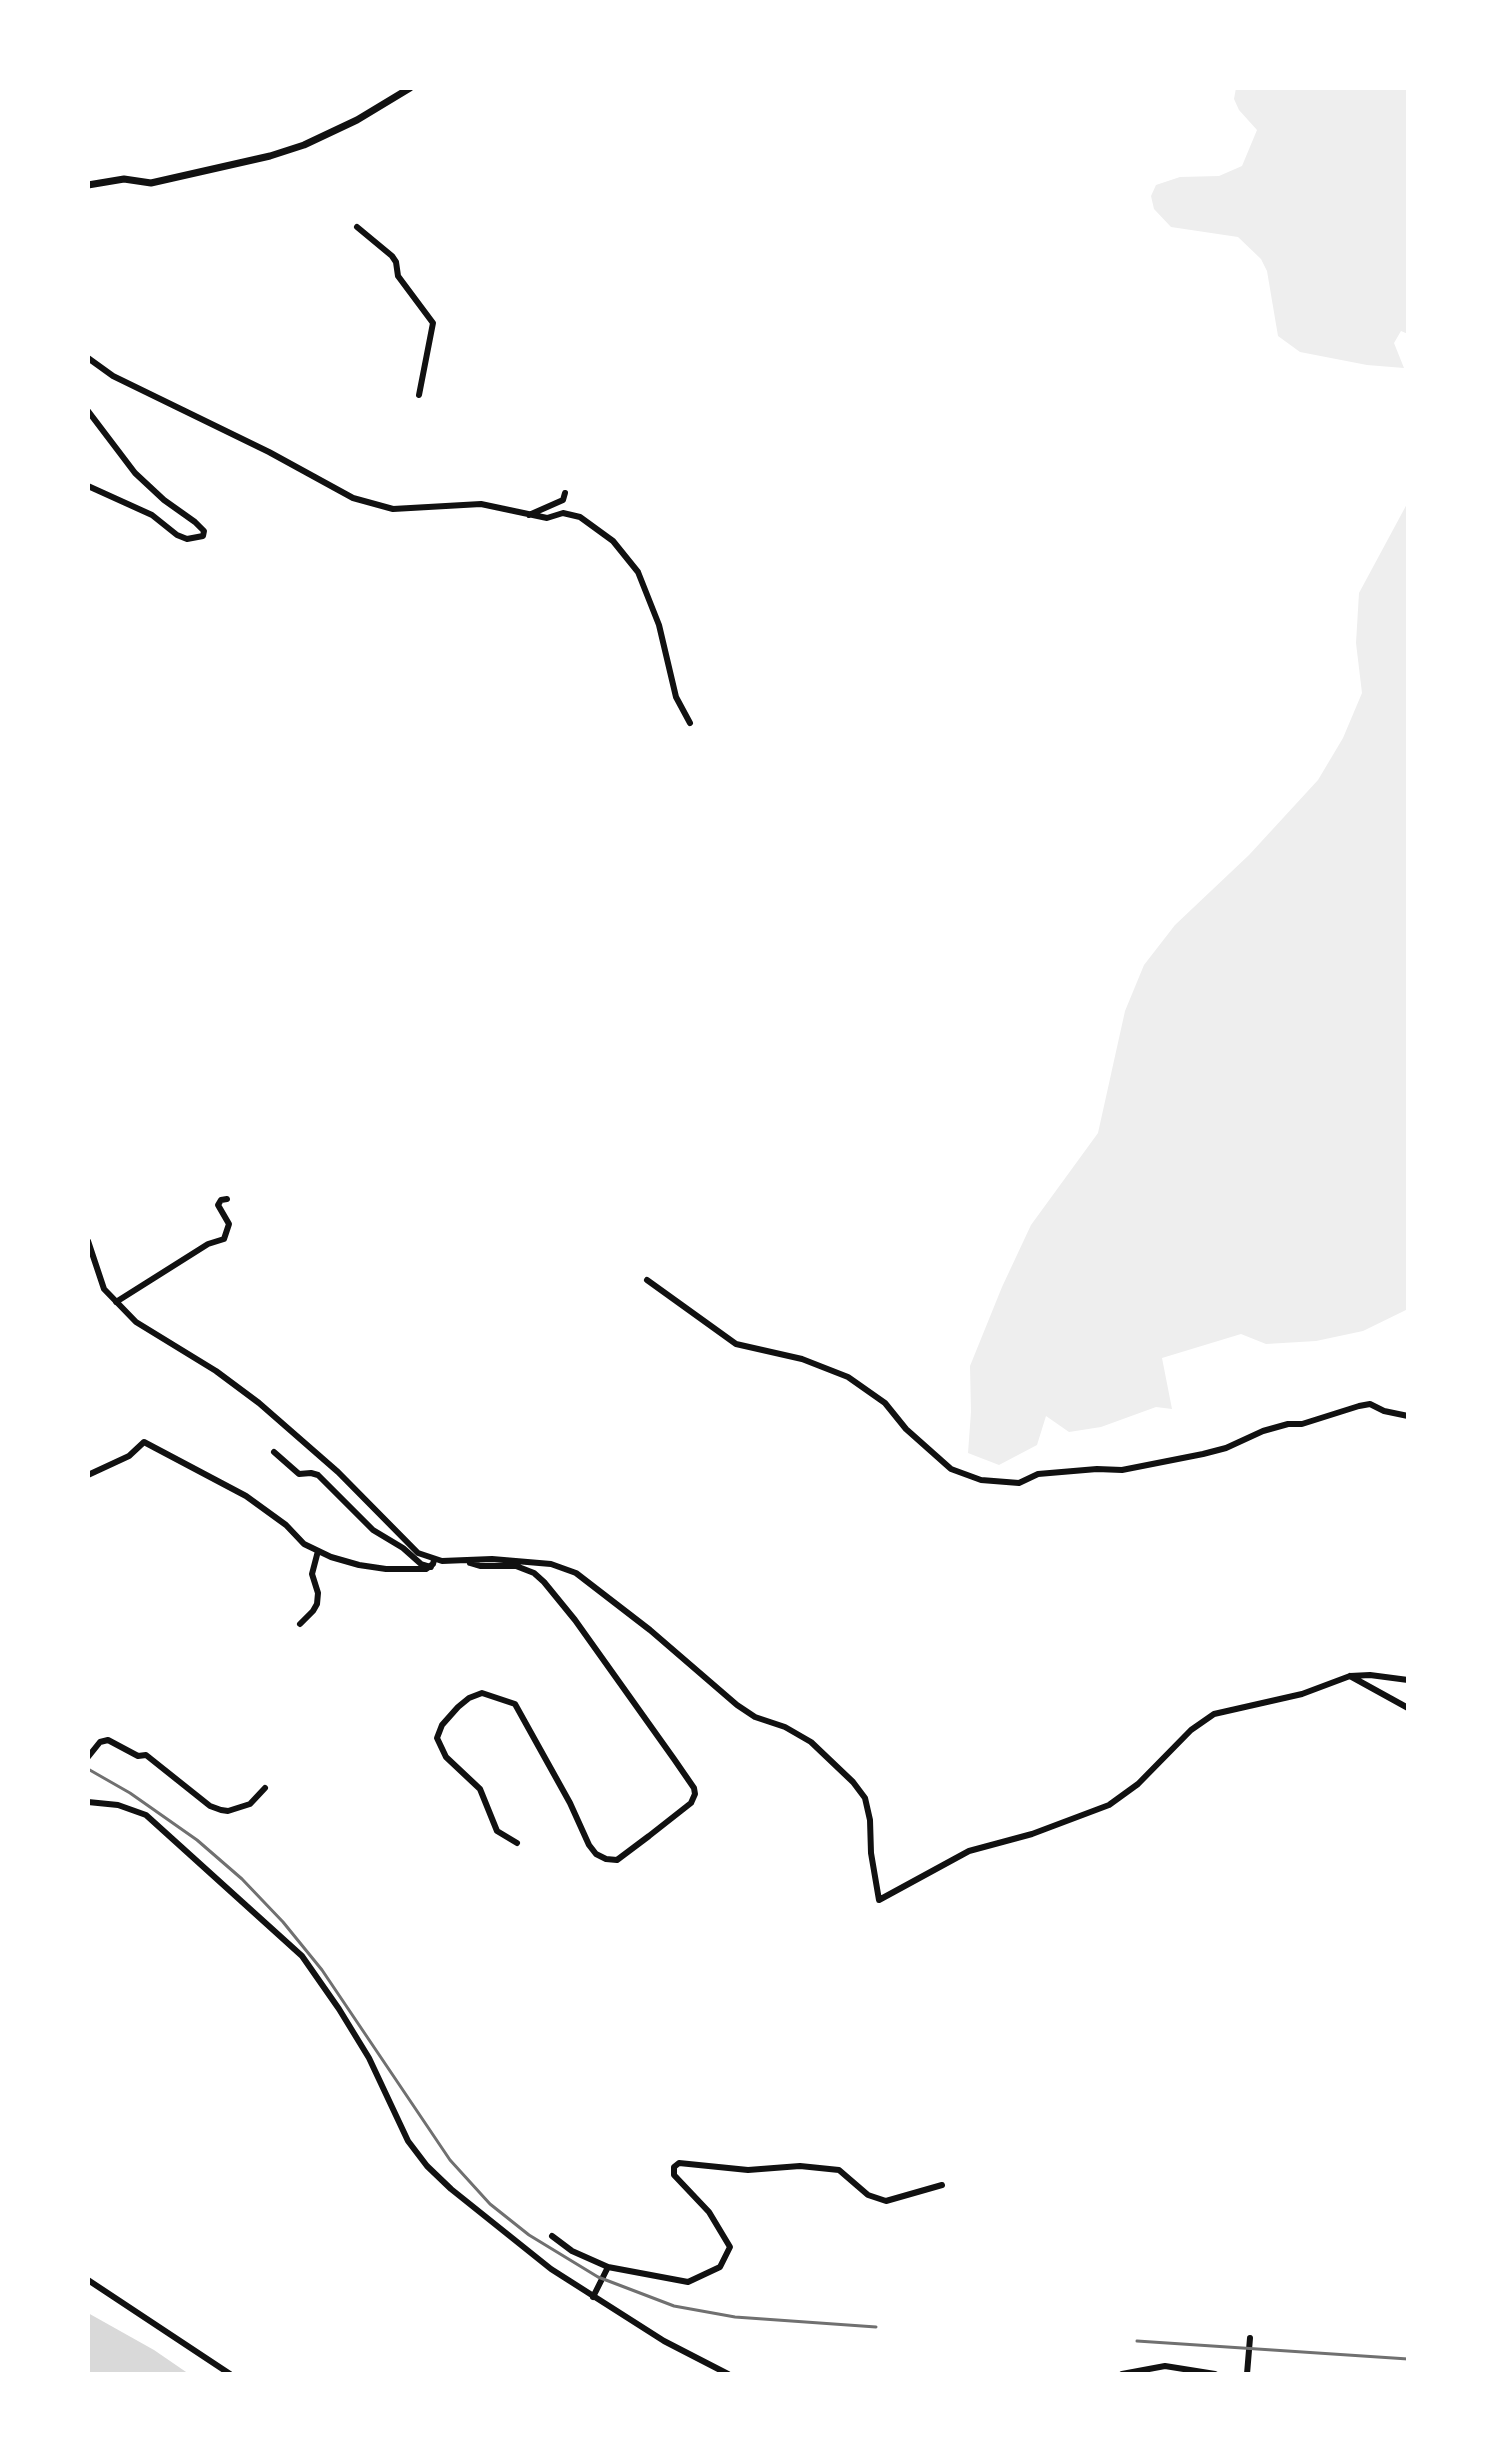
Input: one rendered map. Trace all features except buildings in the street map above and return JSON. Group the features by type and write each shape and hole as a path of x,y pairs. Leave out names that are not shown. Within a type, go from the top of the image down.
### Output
{"street":[{"path":"88,185 124,179 151,183 270,156 304,145 357,120 410,88"},
{"path":"357,227 392,256 398,276 433,323 419,395"},
{"path":"88,358 113,376 269,452 353,498 393,509 481,504 547,518 563,513 580,517 613,541 638,572 659,625 676,697 690,723"},
{"path":"88,411 135,473 164,500 195,522 204,531 203,536 187,539 177,535 152,515 88,486"},
{"path":"529,515 563,500 565,493"},
{"path":"116,1302 208,1244 224,1239 229,1224 218,1205 221,1200 227,1199"},
{"path":"88,1241 104,1289 136,1322 216,1371 259,1403 338,1472 408,1544 432,1563"},
{"path":"647,1280 736,1344 802,1359 848,1377 885,1403 906,1429 951,1469 981,1480 1019,1483 1038,1474 1122,1470 1226,1448 1263,1431 1288,1424 1302,1424 1370,1404 1384,1411 1408,1416"},
{"path":"88,1475 129,1456 144,1442 246,1496 286,1525 304,1544 318,1551 359,1565 386,1569 432,1563"},
{"path":"274,1452 299,1474 318,1475 373,1530 403,1548 421,1564 492,1559 551,1564 576,1573 650,1630 737,1705 755,1717 785,1727 811,1742 853,1782 865,1798 879,1900 969,1851 1032,1834 1109,1805 1138,1784 1191,1730 1214,1714 1278,1701 1350,1676 1408,1680"},
{"path":"300,1624 317,1604 318,1593 312,1574 318,1551"},
{"path":"467,1561 480,1566 516,1566 534,1573 544,1582 575,1620 694,1788 691,1803 617,1860 606,1859 596,1854 589,1845 570,1803 515,1704 482,1693 458,1707 442,1725 437,1738 446,1757 480,1789 497,1831 517,1843"},
{"path":"1350,1676 1408,1708"},
{"path":"88,1757 100,1742 108,1740 138,1756 146,1755 210,1806 221,1810 250,1804 265,1788"},
{"path":"88,1802 118,1805 146,1815 302,1956 362,2046 408,2141 427,2166 451,2189 551,2269 664,2341 728,2374"},
{"path":"552,2236 572,2251 608,2267 688,2282 711,2273 725,2263 730,2244 709,2212 674,2175 674,2167 679,2163 748,2170 800,2166 833,2168 844,2173 868,2195 886,2201 942,2185"},
{"path":"593,2297 608,2267"},
{"path":"88,2280 230,2374"},
{"path":"1247,2374 1250,2338"},
{"path":"1122,2374 1165,2366 1215,2374"}],"shaded area":[{"path":"1236,88 1408,88 1408,334 1401,331 1394,343 1404,368 1367,365 1300,352 1278,336 1267,271 1261,259 1238,237 1171,227 1154,209 1151,196 1156,185 1180,177 1219,176 1242,166 1257,130 1239,110 1234,99"},
{"path":"1408,502 1408,1309 1363,1331 1316,1341 1266,1344 1241,1334 1162,1358 1172,1409 1156,1407 1101,1427 1069,1432 1046,1416 1037,1445 999,1465 968,1453 970,1366 1031,1225 1098,1133 1125,1011 1144,965 1175,925 1249,855 1318,780 1343,738 1362,693 1356,643 1359,593"},
{"path":"88,2313 154,2350 189,2374 88,2374"}],"railway":[{"path":"88,1769 130,1793 197,1840 242,1879 283,1922 322,1970 450,2160 490,2204 529,2235 598,2277 674,2306 735,2317 876,2327"},
{"path":"1137,2341 1408,2359"}]}
